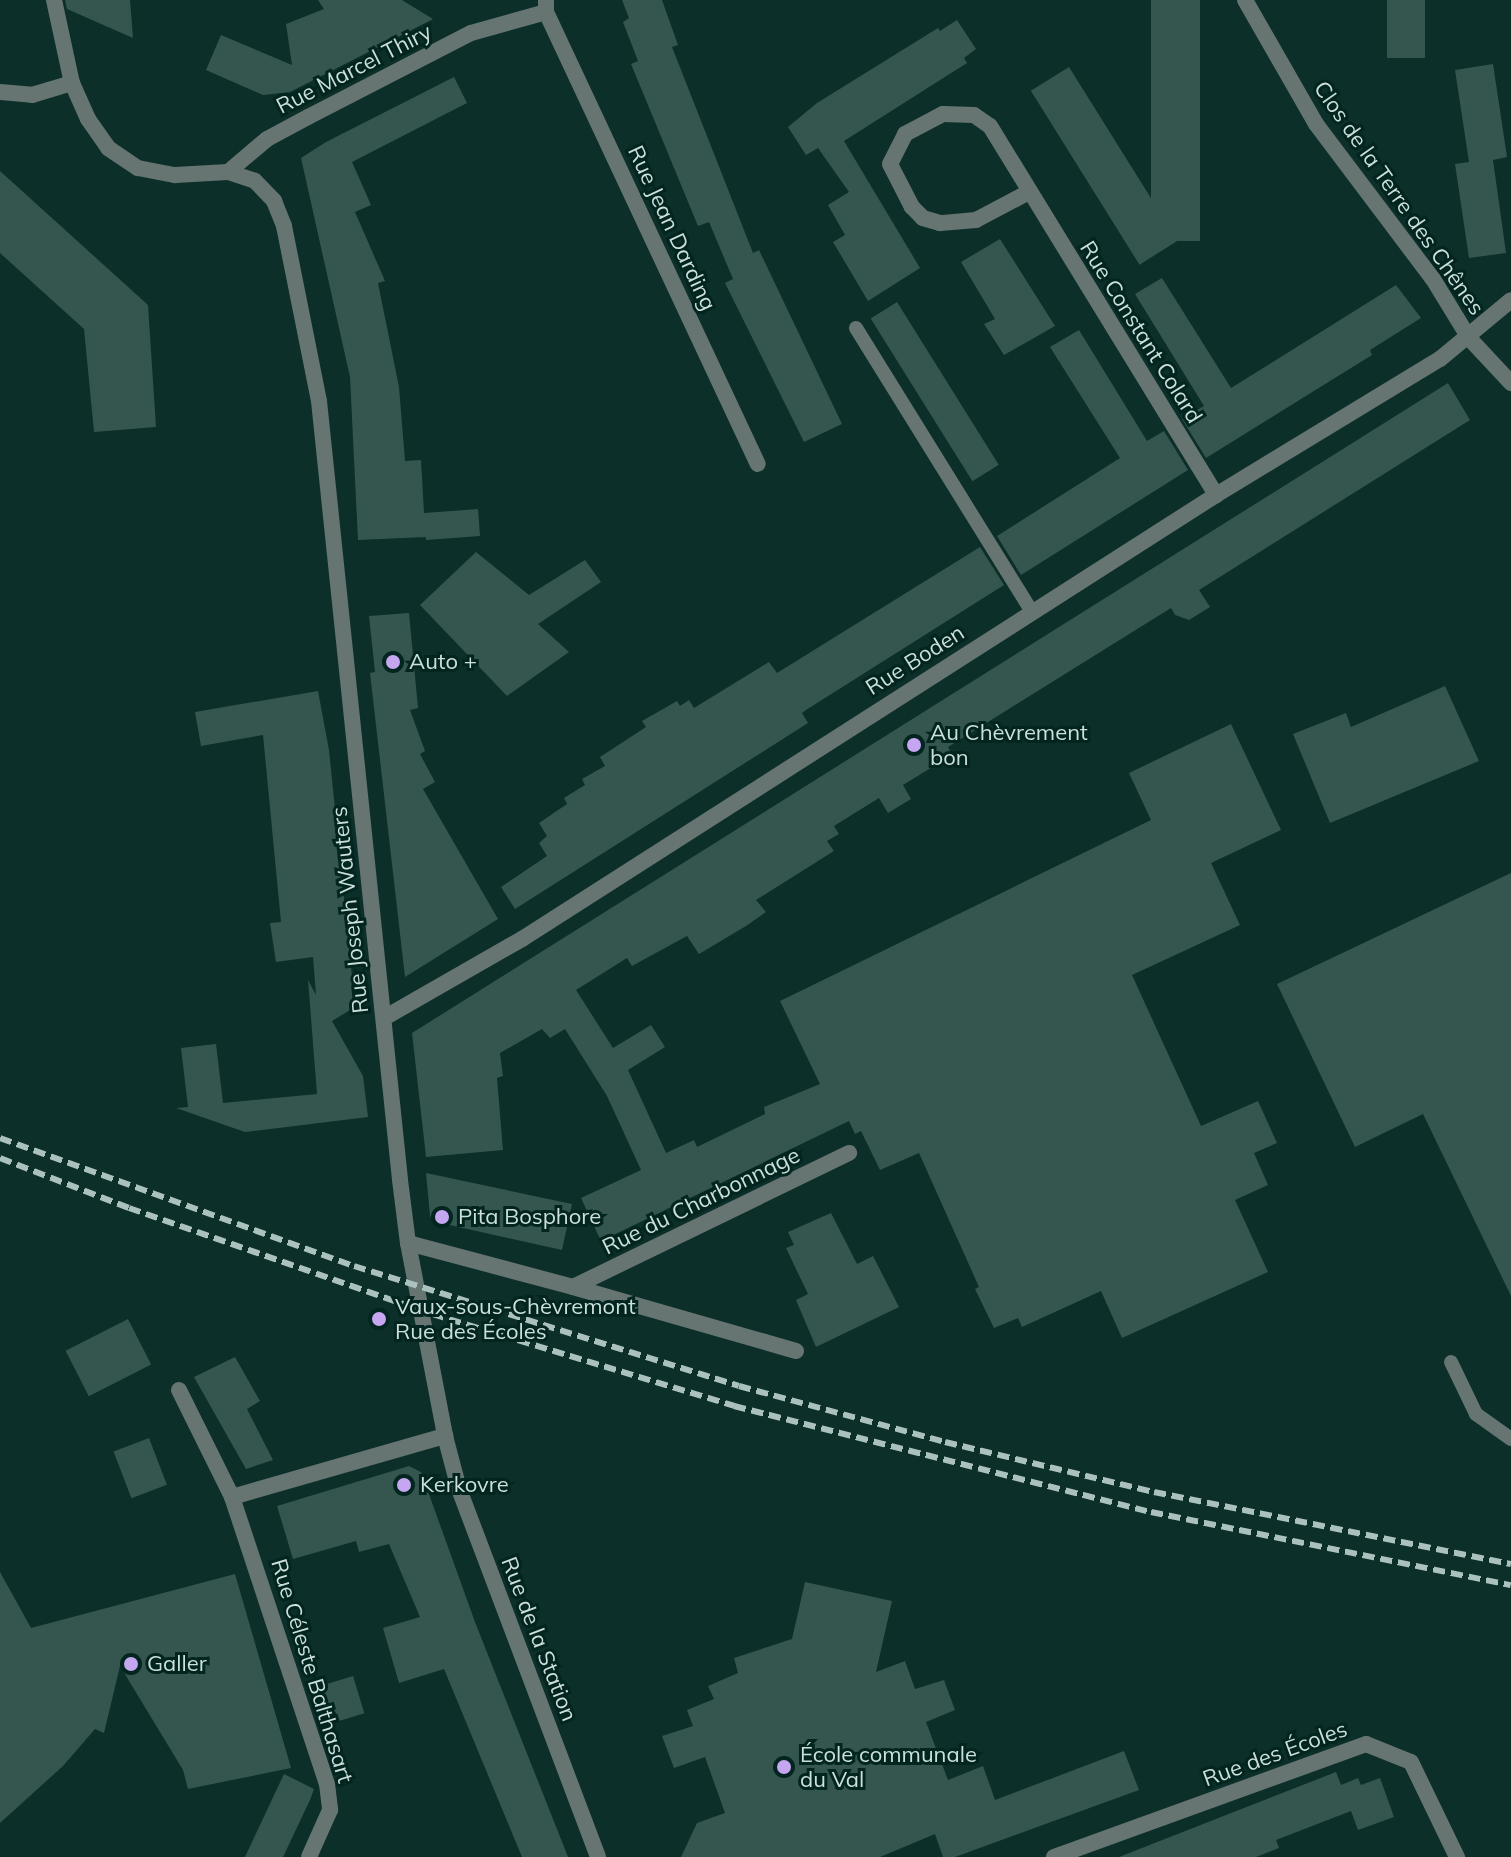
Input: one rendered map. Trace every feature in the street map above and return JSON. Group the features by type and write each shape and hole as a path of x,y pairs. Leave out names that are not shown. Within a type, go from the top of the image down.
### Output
{"street":[{"path":"54,0 72,83 88,119 108,148 138,168 175,175 228,172"},
{"name":"Clos de la Terre des Chênes","path":"1245,0 1316,124 1433,279 1469,338 1511,383"},
{"name":"Rue Marcel Thiry","path":"228,172 267,139 471,33 546,6"},
{"name":"Rue Jean Darding","path":"546,6 758,464"},
{"path":"0,92 32,95 72,83"},
{"name":"Rue Constant Colard","path":"1029,192 976,220 940,223 923,218 912,207 890,164 905,134 943,114 974,115 990,126 1216,495"},
{"name":"Rue Joseph Wauters","path":"228,172 255,181 274,201 284,226 316,378 408,1243 445,1436"},
{"name":"Rue Boden","path":"384,1018 522,939 1216,495 1469,338 1511,300"},
{"name":"Rue du Charbonnage","path":"573,1287 849,1153"},
{"path":"408,1243 796,1351"},
{"name":"Rue Céleste Balthasart","path":"179,1390 232,1497 327,1784 330,1810 309,1857"},
{"path":"232,1497 445,1436"},
{"name":"Rue de la Station","path":"445,1436 459,1489 598,1857"},
{"name":"Rue des Écoles","path":"1054,1857 1366,1744 1411,1762 1457,1857"}],"lane":[{"path":"856,328 1033,613"},
{"path":"1451,1362 1476,1414 1511,1439"}],"building":[{"path":"65,0 130,0 133,38 67,9"},
{"path":"318,0 402,0 433,19 290,92 263,95 206,70 221,35 292,65 286,24 324,9"},
{"path":"622,0 662,0 678,45 672,47 753,253 759,250 842,424 804,442 725,283 733,279 709,222 698,226 631,64 638,61 623,22 629,18"},
{"path":"1151,0 1200,0 1200,241 1151,241"},
{"path":"1387,0 1425,0 1425,58 1387,58"},
{"path":"957,20 976,49 964,58 967,63 844,141 920,268 868,301 833,242 845,235 828,205 849,192 818,148 806,155 788,127 817,103 938,28 940,31"},
{"path":"1493,64 1507,157 1493,160 1506,253 1469,258 1455,164 1469,162 1455,70"},
{"path":"1069,67 1178,241 1139,265 1031,91"},
{"path":"454,77 467,103 352,162 371,205 355,212 385,281 378,283 399,387 405,461 421,460 424,513 478,509 480,536 426,540 426,537 358,540 350,377 301,158 326,142"},
{"path":"0,171 148,305 156,427 94,432 84,329 0,253"},
{"path":"1000,239 1055,326 1004,355 984,324 995,319 961,262"},
{"path":"1162,278 1231,388 1396,285 1421,318 1370,350 1372,355 1206,458 1182,419 1204,406 1135,294"},
{"path":"897,302 999,465 972,481 871,318"},
{"path":"1079,330 1147,441 1164,431 1188,470 1021,575 997,536 1120,458 1050,347"},
{"path":"1448,383 1470,420 1199,590 1210,607 1189,620 1175,615 1171,608 948,747 952,755 903,785 911,799 888,813 879,798 834,826 839,834 827,841 834,851 756,900 766,912 746,926 699,954 687,936 632,966 627,958 576,990 613,1048 651,1025 665,1047 628,1070 666,1153 694,1140 697,1147 765,1114 764,1107 820,1084 780,1001 1151,820 1129,773 1231,724 1281,830 1211,863 1240,925 1132,975 1201,1126 1258,1101 1277,1143 1254,1153 1268,1185 1235,1200 1268,1272 1122,1338 1101,1291 1022,1327 1018,1318 994,1328 919,1153 880,1170 861,1131 855,1134 849,1121 601,1241 581,1198 641,1170 607,1096 565,1029 550,1038 542,1029 500,1053 503,1076 497,1078 503,1150 426,1157 412,1033"},
{"path":"980,547 1004,585 806,710 802,713 808,723 515,909 501,887 547,856 539,843 547,836 539,823 567,804 564,798 585,785 582,779 605,766 600,757 646,727 642,721 677,701 680,706 689,700 694,708 769,662 777,673"},
{"path":"476,552 529,595 585,560 601,582 538,624 569,652 507,696 420,605"},
{"path":"409,613 418,708 410,710 425,751 420,754 435,782 423,789 498,919 405,977 370,673 375,672 369,616"},
{"path":"1445,686 1479,761 1330,823 1293,734 1346,713 1351,727"},
{"path":"318,691 329,750 355,1007 332,1021 363,1076 368,1117 245,1132 176,1108 188,1107 181,1048 216,1044 223,1103 317,1094 308,980 316,995 313,957 276,962 270,923 281,922 263,735 201,746 195,712"},
{"path":"1511,873 1511,1296 1423,1114 1355,1147 1277,984"},
{"path":"426,1173 572,1204 562,1250 436,1222 430,1216"},
{"path":"831,1213 857,1264 873,1256 899,1307 816,1347 796,1300 808,1294 786,1248 794,1245 788,1232"},
{"path":"128,1319 151,1364 89,1396 66,1351"},
{"path":"235,1357 260,1401 247,1409 273,1460 246,1469 194,1377"},
{"path":"149,1438 167,1485 131,1498 114,1452"},
{"path":"409,1466 421,1472 475,1622 568,1857 522,1857 444,1669 399,1683 383,1628 420,1617 389,1544 359,1552 356,1541 293,1559 277,1506"},
{"name":"Galler","path":"0,1572 31,1628 235,1574 291,1768 188,1789 183,1770 120,1666 104,1733 95,1729 63,1766 0,1823"},
{"path":"805,1582 892,1601 876,1672 905,1661 915,1689 944,1680 955,1710 926,1722 948,1780 983,1766 995,1800 1124,1751 1139,1790 955,1857 943,1857 935,1834 880,1857 681,1857 697,1823 725,1813 705,1757 674,1768 662,1736 693,1726 687,1710 714,1699 708,1686 738,1673 734,1658 792,1639"},
{"path":"353,1676 364,1713 331,1724 320,1686"},
{"path":"1336,1772 1341,1785 1358,1778 1361,1785 1380,1778 1394,1817 1358,1830 1351,1811 1276,1840 1279,1848 1256,1857 1119,1857"},
{"path":"284,1774 314,1789 310,1800 283,1857 245,1857"}],"railway":[{"path":"0,1138 354,1266 739,1386 945,1442 1154,1492 1511,1564"},
{"path":"0,1158 129,1208 432,1314 734,1406 1151,1512 1511,1585"}],"place":[{"name":"Auto +","path":"393,662"},
{"name":"Au Chèvrement bon","path":"914,745"},
{"name":"Pita Bosphore","path":"442,1217"},
{"name":"Vaux-sous-Chèvremont Rue des Écoles","path":"379,1319"},
{"name":"Kerkovre","path":"404,1485"},
{"name":"Galler","path":"131,1664"},
{"name":"École communale du Val","path":"784,1767"}]}
